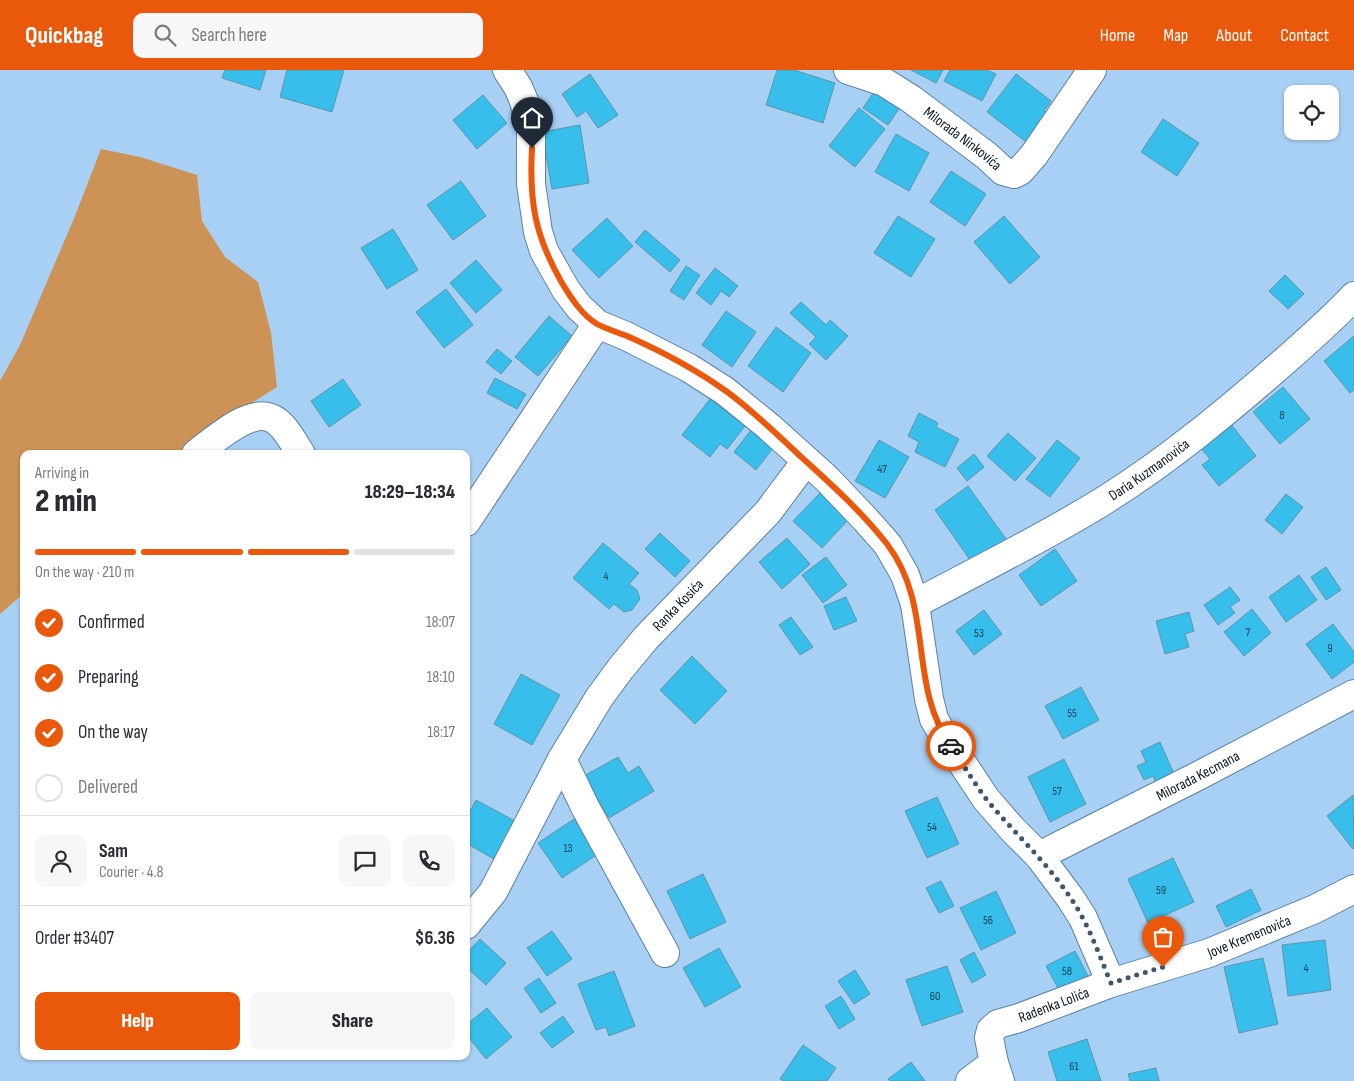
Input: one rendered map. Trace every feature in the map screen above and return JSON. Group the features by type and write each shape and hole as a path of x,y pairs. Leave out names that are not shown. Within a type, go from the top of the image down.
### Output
{"street":[{"path":"507,70 518,87 531,130 531,184 538,232 544,251 570,296 597,324 626,336 689,368 725,391 768,426 845,497 888,545 905,575 915,604 928,699 940,731 986,799 1056,877 1083,918 1111,983"},
{"name":"Milorada Ninkovića","path":"848,70 891,86 951,128 1003,171 1014,174 1020,171 1034,155 1092,70"},
{"name":"Daria Kuzmanovića","path":"915,604 1068,522 1106,500 1150,470 1242,399 1339,312 1354,296"},
{"path":"470,516 597,324"},
{"path":"201,450 234,426 254,417 270,417 280,425 298,450"},
{"name":"Ranka Kosića","path":"470,920 493,892 562,759 599,698 646,638 768,512 806,461"},
{"name":"Milorada Kecmana","path":"1039,856 1196,777 1354,694"},
{"path":"562,759 585,807 665,953"},
{"name":"Jove Kremenovića","path":"1111,983 1209,953 1316,909 1354,889"},
{"name":"Radenka Lolića","path":"970,1081 997,1072 989,1038 991,1030 998,1024 1020,1018 1111,983"}],"shaded area":[{"path":"101,149 140,157 197,175 202,221 225,257 258,282 271,333 277,387 217,425 187,450 20,450 20,596 0,614 0,381 20,345 75,216"}],"building":[{"path":"225,70 266,70 260,90 222,78"},
{"path":"287,70 344,70 332,112 280,97"},
{"path":"777,70 794,70 835,83 823,123 766,105"},
{"path":"911,70 943,70 936,83"},
{"path":"950,70 987,70 996,74 982,101 944,81"},
{"path":"590,74 618,115 598,128 586,111 577,117 562,94"},
{"path":"1016,74 1051,101 1044,111 1052,117 1030,145 987,112"},
{"path":"875,90 900,107 888,125 863,108"},
{"path":"483,95 507,123 477,149 453,120"},
{"path":"859,108 885,129 855,167 829,146"},
{"path":"1163,119 1199,143 1177,176 1141,152"},
{"path":"580,125 589,183 552,189 542,132"},
{"path":"896,134 929,153 909,191 875,172"},
{"path":"951,171 986,194 965,226 930,202"},
{"path":"461,181 486,216 453,240 427,205"},
{"path":"898,216 935,239 911,277 874,253"},
{"path":"1004,216 1040,257 1010,284 974,242"},
{"path":"607,218 633,246 599,278 572,250"},
{"path":"393,229 418,270 387,289 361,248"},
{"path":"645,230 680,260 670,272 635,242"},
{"path":"476,260 502,290 476,313 450,283"},
{"path":"686,266 700,275 684,300 670,291"},
{"path":"715,268 738,286 729,297 721,291 711,305 696,293"},
{"path":"1285,275 1304,294 1288,309 1269,291"},
{"path":"446,289 473,325 444,348 416,312"},
{"path":"801,302 826,325 830,320 848,336 826,360 809,344 816,337 790,313"},
{"path":"726,311 756,332 732,367 702,345"},
{"path":"549,316 572,336 538,376 515,357"},
{"path":"776,327 811,353 783,392 748,366"},
{"path":"1354,336 1354,390 1350,393 1324,361"},
{"path":"497,349 512,361 501,374 486,362"},
{"path":"495,378 526,394 517,409 487,393"},
{"path":"343,379 361,405 329,427 311,401"},
{"path":"1283,387 1310,419 1280,444 1253,412"},
{"path":"710,399 745,426 727,449 720,444 710,457 682,435"},
{"path":"919,413 938,423 936,427 959,439 945,467 915,452 919,442 908,436"},
{"path":"1230,423 1256,456 1219,486 1202,465 1210,459 1200,447"},
{"path":"752,429 774,447 756,470 734,452"},
{"path":"1008,433 1036,458 1015,481 987,456"},
{"path":"879,440 909,457 885,498 855,481"},
{"path":"1057,440 1080,458 1050,497 1026,479"},
{"path":"974,454 984,467 967,481 957,468"},
{"path":"968,486 1009,543 975,567 935,510"},
{"path":"821,492 849,519 822,548 793,521"},
{"path":"1286,494 1303,507 1282,534 1265,520"},
{"path":"660,533 690,561 675,577 645,549"},
{"path":"787,538 810,564 782,589 759,562"},
{"path":"603,543 639,573 629,584 637,590 640,599 632,610 624,612 614,604 609,609 573,578"},
{"path":"1055,549 1077,581 1041,606 1019,575"},
{"path":"826,557 847,585 823,603 802,575"},
{"path":"1326,567 1341,590 1326,600 1311,577"},
{"path":"1299,575 1317,600 1286,622 1269,597"},
{"path":"1230,587 1240,600 1230,607 1235,613 1218,625 1204,605"},
{"path":"846,597 857,621 834,630 824,606"},
{"path":"1252,609 1271,633 1244,656 1224,632"},
{"path":"984,610 1002,634 974,655 956,631"},
{"path":"1189,612 1194,631 1185,634 1189,647 1165,654 1156,621"},
{"path":"791,617 813,647 800,655 779,625"},
{"path":"1333,624 1354,652 1354,662 1332,679 1306,644"},
{"path":"692,656 727,691 695,724 660,690"},
{"path":"521,674 560,695 532,745 494,724"},
{"path":"1081,687 1099,720 1063,739 1045,706"},
{"path":"1160,742 1174,774 1156,783 1153,776 1144,780 1137,766 1146,762 1141,751"},
{"path":"618,757 628,773 639,766 654,791 609,818 584,776"},
{"path":"1064,759 1086,804 1050,822 1028,777"},
{"path":"1353,795 1354,848 1353,849 1327,816"},
{"path":"937,797 959,844 927,858 905,811"},
{"path":"476,800 515,821 494,859 470,845 470,811"},
{"path":"574,819 598,854 562,878 538,843"},
{"path":"1173,858 1194,902 1148,923 1128,879"},
{"path":"703,874 726,922 690,939 667,891"},
{"path":"941,881 954,906 939,913 926,888"},
{"path":"1251,889 1261,910 1226,927 1216,906"},
{"path":"996,891 1016,933 981,950 960,908"},
{"path":"552,931 572,959 547,976 527,948"},
{"path":"480,939 506,963 486,985 470,971 470,950"},
{"path":"1325,940 1331,990 1288,996 1282,945"},
{"path":"719,948 741,987 705,1007 683,968"},
{"path":"1075,951 1088,976 1059,990 1046,966"},
{"path":"974,952 986,975 972,983 960,960"},
{"path":"1263,958 1278,1024 1239,1033 1224,967"},
{"path":"947,966 963,1012 922,1026 906,980"},
{"path":"855,970 870,994 854,1004 838,981"},
{"path":"614,971 635,1026 609,1036 606,1027 596,1030 578,984"},
{"path":"539,978 556,1003 541,1013 524,988"},
{"path":"841,996 855,1019 839,1029 825,1006"},
{"path":"487,1008 512,1037 486,1059 470,1039 470,1022"},
{"path":"563,1016 574,1032 552,1048 540,1033"},
{"path":"1087,1039 1101,1081 1057,1081 1048,1052"},
{"path":"803,1045 836,1068 827,1081 784,1081 780,1079"},
{"path":"911,1062 925,1081 890,1081 888,1079"},
{"path":"1156,1068 1159,1081 1130,1081 1128,1074"}],"way so far":[{"path":"951,746 986,799 1039,856 1071,899 1083,918 1111,983 1163,967"}],"route":[{"path":"532,148 531,184 538,232 544,251 566,290 579,307 597,324 626,336 689,368 725,391 768,426 826,478 888,545 905,575 915,604 928,699 934,719 951,746"}]}
